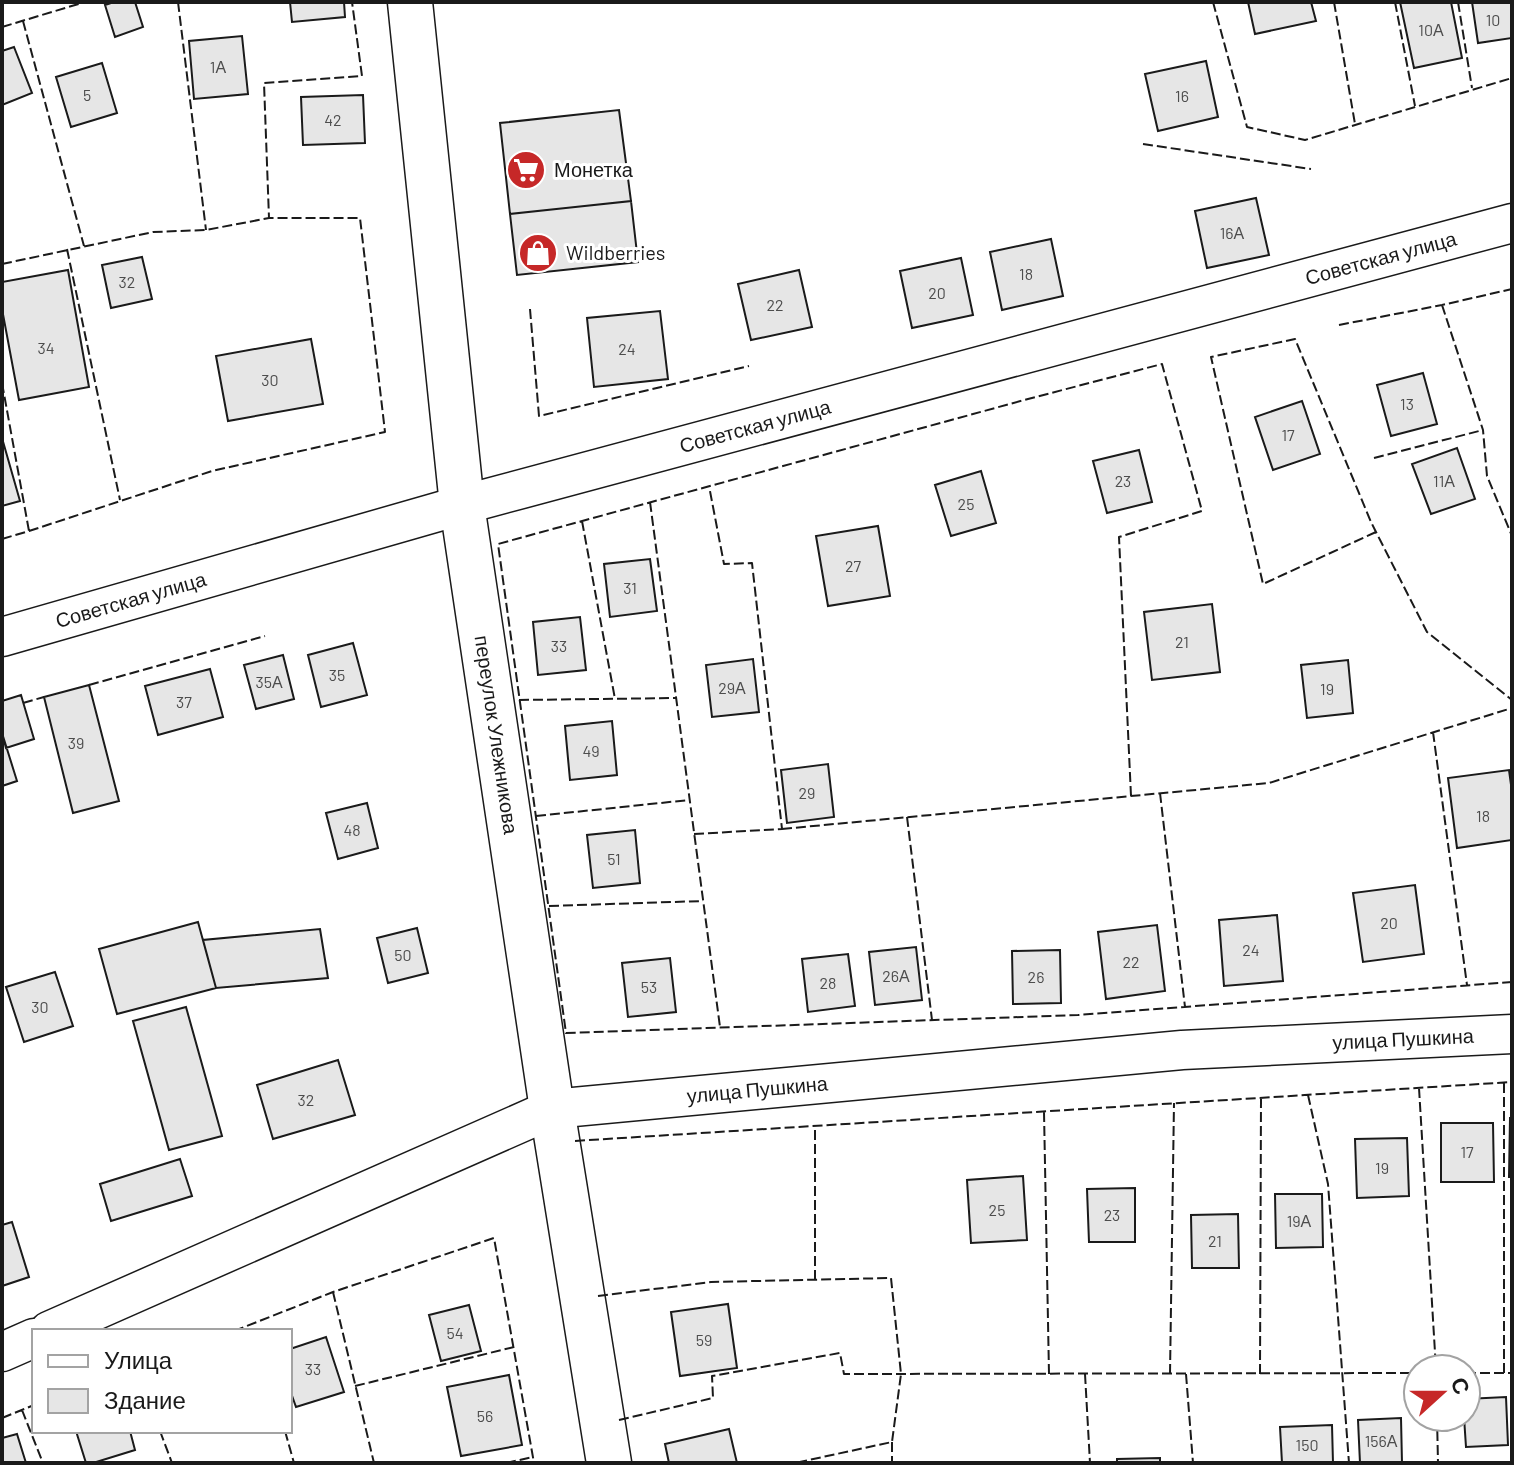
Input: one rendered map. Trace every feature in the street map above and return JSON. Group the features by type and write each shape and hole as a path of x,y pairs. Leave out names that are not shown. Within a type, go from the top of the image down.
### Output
{"main road":[{"name":"переулок Улежникова","path":"410,2 462,505 552,1109 609,1463"}],"street":[{"name":"Советская улица","path":"2,637 462,505 1512,223"},
{"name":"улица Пушкина","path":"54,1329 552,1109 1182,1050 1512,1034"},
{"path":"2,1352 32,1339"}],"building":[{"path":"135,2 143,27 115,37 105,5"},
{"path":"290,2 344,2 345,17 292,22"},
{"path":"1248,2 1311,2 1316,21 1255,34"},
{"path":"1400,2 1451,2 1462,58 1414,68"},
{"path":"1472,2 1512,2 1512,38 1478,43"},
{"path":"242,36 248,94 194,99 189,41"},
{"path":"14,47 32,93 2,105 2,51"},
{"path":"1206,61 1218,117 1158,131 1145,74"},
{"path":"102,63 117,113 71,127 56,77"},
{"path":"363,95 365,143 303,145 301,97"},
{"path":"619,110 631,201 510,214 500,123"},
{"path":"1256,198 1269,255 1207,268 1195,211"},
{"path":"631,201 638,262 517,275 510,214"},
{"path":"1051,239 1063,296 1002,310 990,252"},
{"path":"142,257 152,299 111,308 102,265"},
{"path":"961,258 973,315 912,328 900,271"},
{"path":"68,270 89,387 19,400 2,309 2,282"},
{"path":"799,270 812,327 751,340 738,284"},
{"path":"660,311 668,379 594,387 587,318"},
{"path":"311,339 323,404 228,421 216,356"},
{"path":"1423,373 1437,424 1391,436 1377,385"},
{"path":"1302,401 1320,454 1273,470 1255,417"},
{"path":"2,438 20,501 2,506"},
{"path":"1457,448 1475,499 1431,514 1412,464"},
{"path":"1139,450 1152,502 1107,513 1093,461"},
{"path":"981,471 996,523 951,536 935,485"},
{"path":"878,526 890,596 828,606 816,536"},
{"path":"650,559 657,611 610,617 604,564"},
{"path":"1212,604 1220,672 1152,680 1144,612"},
{"path":"580,617 586,670 538,675 533,622"},
{"path":"353,643 367,695 321,707 308,655"},
{"path":"283,655 294,699 256,709 244,665"},
{"path":"753,659 759,712 712,717 706,665"},
{"path":"1348,660 1353,713 1307,718 1301,665"},
{"path":"210,669 223,717 158,735 145,686"},
{"path":"89,685 119,801 73,813 44,697"},
{"path":"21,695 34,739 6,748 2,733 2,701"},
{"path":"612,721 617,775 570,780 565,726"},
{"path":"2,733 17,781 2,786"},
{"path":"828,764 834,817 787,823 781,770"},
{"path":"1509,770 1512,840 1457,848 1448,778"},
{"path":"367,803 378,848 338,859 326,813"},
{"path":"635,830 640,883 593,888 587,835"},
{"path":"1415,885 1424,954 1363,962 1353,893"},
{"path":"1277,915 1283,981 1224,986 1219,920"},
{"path":"198,922 216,988 117,1014 99,949"},
{"path":"1157,925 1165,991 1106,999 1098,932"},
{"path":"417,928 428,973 388,983 377,938"},
{"path":"320,929 328,978 216,988 203,940"},
{"path":"916,947 922,1000 875,1005 869,952"},
{"path":"1060,950 1061,1003 1013,1004 1012,951"},
{"path":"848,954 855,1006 808,1012 802,959"},
{"path":"670,958 676,1012 628,1017 622,963"},
{"path":"55,972 73,1026 24,1042 6,987"},
{"path":"186,1007 222,1136 169,1150 133,1021"},
{"path":"338,1060 355,1115 273,1139 257,1085"},
{"path":"1512,1118 1512,1177 1509,1177"},
{"path":"1441,1123 1493,1123 1494,1182 1441,1182"},
{"path":"1407,1138 1409,1196 1357,1198 1355,1139"},
{"path":"180,1159 192,1196 111,1221 100,1184"},
{"path":"1023,1176 1027,1240 971,1243 967,1180"},
{"path":"1135,1188 1135,1242 1089,1242 1087,1189"},
{"path":"1275,1194 1322,1194 1323,1247 1276,1248"},
{"path":"1238,1214 1239,1268 1192,1268 1191,1215"},
{"path":"12,1222 29,1277 2,1286 2,1225"},
{"path":"728,1304 737,1368 680,1376 671,1312"},
{"path":"469,1305 481,1351 441,1361 429,1315"},
{"path":"326,1337 344,1392 296,1407 292,1396 292,1348"},
{"path":"509,1375 522,1445 461,1456 447,1387"},
{"path":"1506,1397 1508,1445 1466,1447 1465,1433 1482,1433 1482,1398"},
{"path":"1401,1418 1402,1463 1360,1463 1358,1420"},
{"path":"1332,1425 1333,1463 1282,1463 1280,1427"},
{"path":"729,1429 737,1463 669,1463 665,1444"},
{"path":"77,1433 131,1433 135,1450 86,1463"},
{"path":"17,1434 26,1463 2,1463 2,1438"},
{"path":"1160,1458 1160,1463 1117,1463 1117,1459"}],"fence":[{"path":"2,27 85,2"},
{"path":"178,2 206,230"},
{"path":"2,539 212,471 385,432 360,218 269,218 264,83 362,76 352,2"},
{"path":"1213,2 1247,127 1305,140 1512,78"},
{"path":"1334,2 1355,124"},
{"path":"1395,2 1415,106"},
{"path":"1458,2 1472,88"},
{"path":"23,21 84,246"},
{"path":"1143,144 1311,169"},
{"path":"2,264 153,232 206,230 269,218"},
{"path":"67,249 120,500"},
{"path":"1339,325 1512,289"},
{"path":"1442,305 1483,430 1487,476 1512,536"},
{"path":"530,309 539,416 749,366"},
{"path":"1376,532 1263,584 1211,357 1295,339 1371,522 1427,632 1512,700"},
{"path":"1131,796 1119,537 1202,511 1162,364 498,544 566,1033 1078,1015 1512,982"},
{"path":"2,383 29,531"},
{"path":"1374,458 1483,430"},
{"path":"694,834 782,829 752,563 724,564 709,486"},
{"path":"650,502 720,1027"},
{"path":"582,521 615,699"},
{"path":"89,685 265,636"},
{"path":"23,703 44,697"},
{"path":"519,700 677,698"},
{"path":"782,829 1269,783 1512,708"},
{"path":"1433,732 1467,985"},
{"path":"1160,793 1185,1007"},
{"path":"536,816 689,800"},
{"path":"907,817 932,1020"},
{"path":"549,906 703,901"},
{"path":"575,1141 1512,1082"},
{"path":"1504,1083 1504,1373"},
{"path":"1419,1088 1435,1353"},
{"path":"1308,1095 1328,1184 1349,1463"},
{"path":"1260,1374 1261,1098"},
{"path":"1170,1374 1174,1103"},
{"path":"1044,1112 1049,1374"},
{"path":"815,1126 815,1280"},
{"path":"239,1329 333,1292 494,1238 534,1463"},
{"path":"598,1296 711,1282 891,1278 901,1374 892,1442 795,1463"},
{"path":"333,1292 374,1463"},
{"path":"355,1386 514,1347"},
{"path":"619,1420 713,1398 712,1376 840,1353 844,1374 1402,1373"},
{"path":"1482,1373 1512,1373"},
{"path":"1085,1374 1090,1463"},
{"path":"1186,1374 1193,1463"},
{"path":"2,1418 32,1406"},
{"path":"22,1410 43,1463"},
{"path":"161,1433 172,1463"},
{"path":"286,1433 294,1463"},
{"path":"1437,1433 1438,1463"},
{"path":"892,1442 892,1463"},
{"path":"506,1463 533,1457"},
{"path":"1507,1463 1512,1462"}],"place":[{"name":"Монетка","path":"526,170"},
{"name":"Wildberries","path":"538,253"}]}
